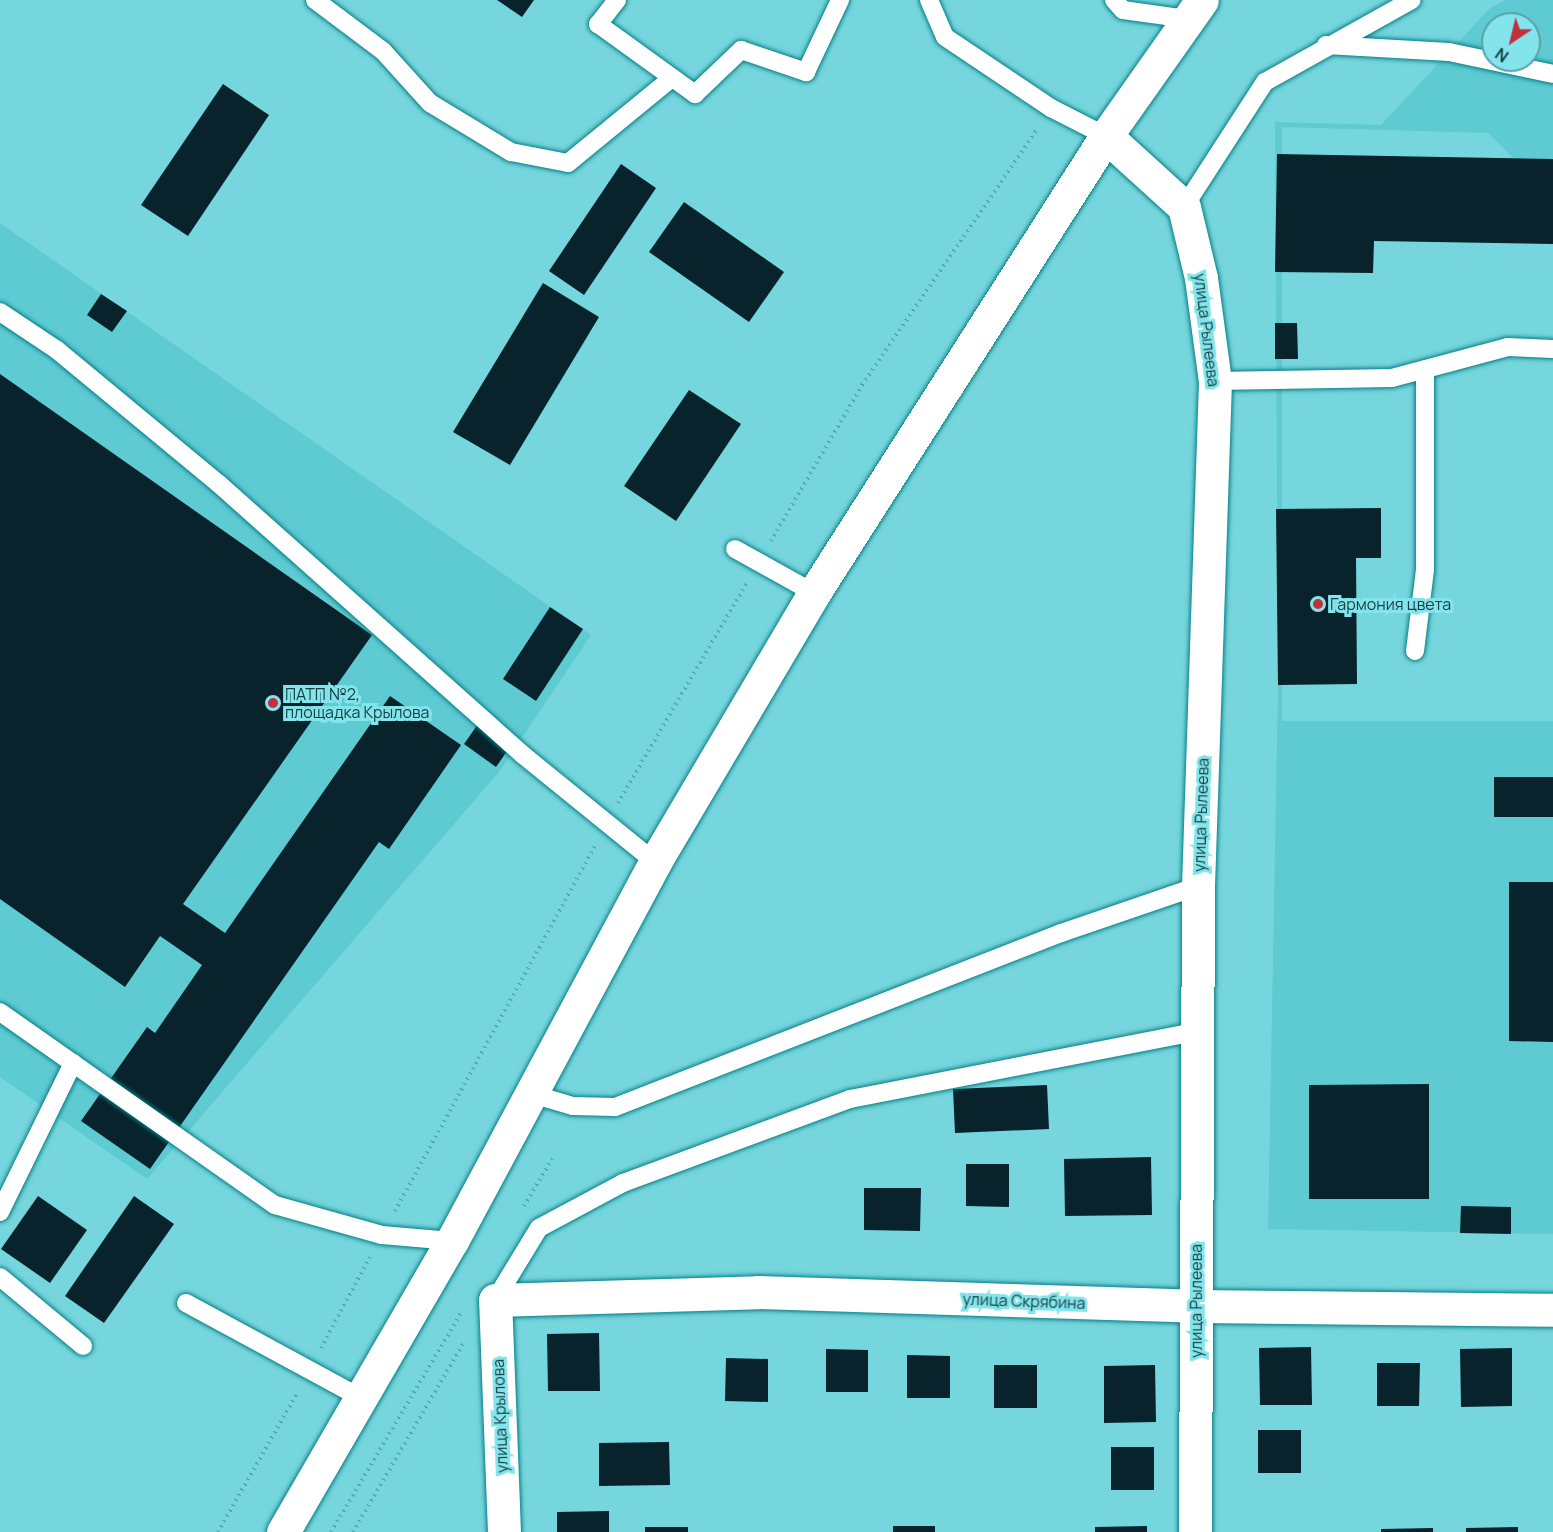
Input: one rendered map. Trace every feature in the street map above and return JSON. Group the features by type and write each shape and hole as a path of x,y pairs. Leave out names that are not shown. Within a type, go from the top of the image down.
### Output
{"street":[{"path":"283,1532 452,1241 529,1093 655,862 814,593 1106,136 1195,10"},
{"path":"1106,136 1184,207"},
{"name":"улица Рылеева","path":"1184,207 1201,278 1215,381 1198,886 1200,1031 1195,1532"},
{"name":"улица Скрябина","path":"482,1300 758,1292 1196,1306 1553,1310"},
{"name":"улица Крылова","path":"482,1300 504,1532"}],"lane":[{"path":"315,0 383,51 430,103 511,152 568,163 672,78"},
{"path":"617,0 598,24 695,94 741,50 806,72 840,0"},
{"path":"929,0 945,37 1051,108 1106,136"},
{"path":"1114,0 1123,10 1195,10"},
{"path":"1184,207 1265,82 1324,45 1412,0"},
{"path":"1324,45 1449,52 1553,74"},
{"path":"0,312 57,350 219,484 548,776 655,862"},
{"path":"1215,381 1392,378 1508,347 1553,349"},
{"path":"1414,651 1425,570 1425,369"},
{"path":"735,549 814,593"},
{"path":"529,1093 573,1106 615,1107 1061,933 1198,886"},
{"path":"0,1012 274,1205 382,1234 452,1241"},
{"path":"482,1300 539,1228 623,1183 850,1099 1200,1031"},
{"path":"0,1212 73,1063"},
{"path":"0,1277 83,1346"},
{"path":"186,1303 361,1398"}],"path":[{"path":"522,1209 552,1159"},
{"path":"331,1532 482,1300"},
{"path":"353,1532 469,1333"}],"shaded area":[{"path":"1505,0 1553,0 1553,197 1488,133 1282,127 1282,721 1553,721 1553,1234 1268,1229 1278,685 1275,122 1381,125 1481,18 1481,72 1541,72 1541,12 1486,12"},
{"name":"ПАТП №2, площадка Крылова","path":"0,223 591,635 499,772 147,1179 0,1077"}],"building":[{"path":"497,0 534,0 522,17"},
{"path":"223,84 269,115 188,236 141,205"},
{"path":"1277,154 1553,159 1553,244 1374,241 1373,273 1275,272"},
{"path":"621,164 656,188 584,295 549,271"},
{"path":"684,202 784,272 749,322 649,252"},
{"path":"543,283 599,317 510,465 453,432"},
{"path":"101,294 127,311 112,332 87,315"},
{"path":"1275,323 1297,323 1298,359 1275,359"},
{"path":"0,374 372,635 183,904 225,933 390,696 461,745 389,849 379,842 150,1169 81,1121 147,1027 155,1033 202,965 160,936 125,987 0,899"},
{"path":"689,390 741,424 676,521 624,486"},
{"path":"1381,508 1381,558 1356,558 1357,684 1278,685 1276,509"},
{"path":"550,607 583,629 536,701 503,679"},
{"path":"478,724 510,747 496,767 464,744"},
{"path":"1494,777 1553,777 1553,817 1494,817"},
{"path":"1509,882 1553,882 1553,1042 1509,1041"},
{"path":"1429,1084 1429,1199 1309,1199 1309,1085"},
{"path":"1047,1085 1049,1129 955,1133 953,1089"},
{"path":"1151,1157 1152,1215 1065,1216 1064,1159"},
{"path":"966,1164 1009,1164 1009,1207 966,1206"},
{"path":"864,1188 921,1188 920,1231 864,1230"},
{"path":"38,1196 87,1230 50,1283 1,1249"},
{"path":"134,1196 174,1224 104,1323 65,1296"},
{"path":"1461,1206 1511,1207 1511,1234 1460,1233"},
{"path":"599,1333 600,1391 548,1391 547,1334"},
{"path":"1311,1347 1312,1405 1260,1405 1259,1348"},
{"path":"1512,1348 1512,1406 1461,1407 1460,1349"},
{"path":"826,1349 868,1350 868,1392 826,1392"},
{"path":"907,1355 950,1356 950,1398 907,1398"},
{"path":"726,1358 768,1359 768,1402 725,1401"},
{"path":"1377,1363 1420,1363 1419,1406 1377,1406"},
{"path":"994,1365 1037,1365 1037,1408 994,1408"},
{"path":"1155,1365 1156,1422 1104,1423 1104,1366"},
{"path":"1258,1430 1301,1430 1301,1473 1258,1473"},
{"path":"669,1442 670,1485 599,1486 599,1443"},
{"path":"1111,1447 1154,1447 1154,1490 1111,1490"},
{"path":"609,1511 609,1532 557,1532 557,1512"},
{"path":"893,1526 935,1526 935,1532 893,1532"},
{"path":"1147,1526 1147,1532 1095,1532 1095,1527"},
{"path":"645,1527 688,1527 688,1532 645,1532"},
{"path":"1518,1527 1518,1532 1466,1532 1466,1528"},
{"path":"1433,1528 1433,1532 1381,1532 1381,1529"}],"place":[{"name":"Гармония цвета","path":"1318,604"},
{"name":"ПАТП №2, площадка Крылова","path":"273,703"}]}
